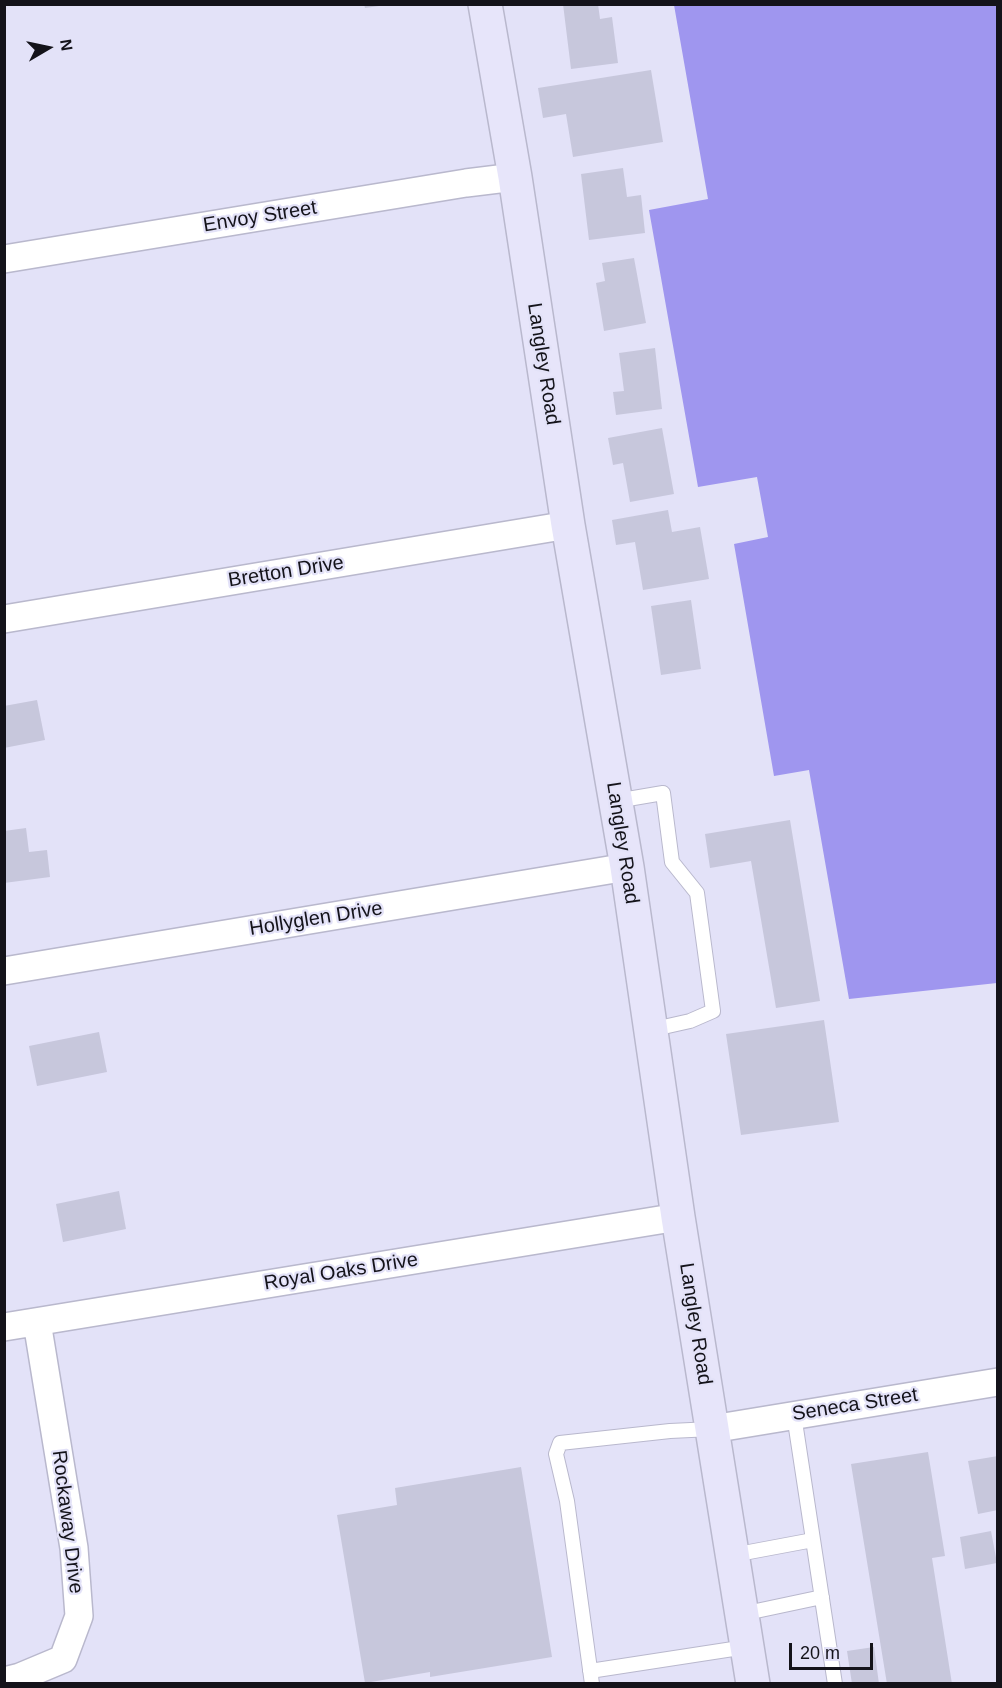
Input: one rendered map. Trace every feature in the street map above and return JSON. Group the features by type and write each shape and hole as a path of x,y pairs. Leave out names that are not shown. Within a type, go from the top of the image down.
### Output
{"street":[{"name":"Langley Road","path":"485,4 515,177 568,525 627,867 678,1217 753,1683"},
{"name":"Envoy Street","path":"4,259 466,183 515,177"},
{"name":"Bretton Drive","path":"4,619 568,525"},
{"name":"Hollyglen Drive","path":"4,971 627,867"},
{"name":"Royal Oaks Drive","path":"4,1327 678,1217"},
{"name":"Rockaway Drive","path":"4,1681 20,1677 63,1659 79,1616 74,1548 37,1322"},
{"name":"Seneca Street","path":"712,1429 998,1382"}],"lane":[{"path":"616,801 663,793 672,862 697,893 713,1011 690,1021 650,1030"},
{"path":"794,1415 835,1683"},
{"path":"712,1429 670,1431 560,1443 556,1454 567,1501 591,1677 746,1647"},
{"path":"732,1555 813,1540"},
{"path":"741,1614 822,1597"}],"shaded area":[{"path":"674,5 997,5 997,983 849,999 809,770 774,776 734,544 768,537 757,477 698,487 649,210 708,199"}],"building":[{"path":"364,4 379,4 379,6 365,8"},
{"path":"563,4 598,4 600,19 612,17 618,63 571,69"},
{"path":"651,70 663,142 573,157 566,114 543,118 538,88"},
{"path":"623,168 627,197 641,195 645,233 589,240 581,174"},
{"path":"634,258 646,323 604,331 596,283 605,281 602,263"},
{"path":"655,348 662,409 616,415 613,392 624,391 619,353"},
{"path":"662,428 674,494 630,502 623,463 613,465 608,438"},
{"path":"668,510 672,532 700,527 709,579 643,590 635,542 616,545 612,520"},
{"path":"691,600 701,669 661,675 651,606"},
{"path":"37,700 45,740 4,748 4,706"},
{"path":"790,820 820,1001 776,1008 751,861 710,868 705,834"},
{"path":"26,828 29,852 47,850 50,877 4,883 4,831"},
{"path":"824,1020 839,1122 741,1135 726,1034"},
{"path":"99,1032 107,1072 37,1086 29,1046"},
{"path":"119,1191 126,1229 63,1242 56,1204"},
{"path":"928,1452 945,1556 932,1558 952,1684 887,1684 851,1464"},
{"path":"998,1456 998,1510 978,1514 968,1461"},
{"path":"521,1467 552,1657 430,1677 430,1672 365,1683 337,1515 397,1505 395,1488"},
{"path":"991,1531 997,1563 965,1569 960,1537"},
{"path":"874,1647 879,1684 852,1684 847,1651"}]}
